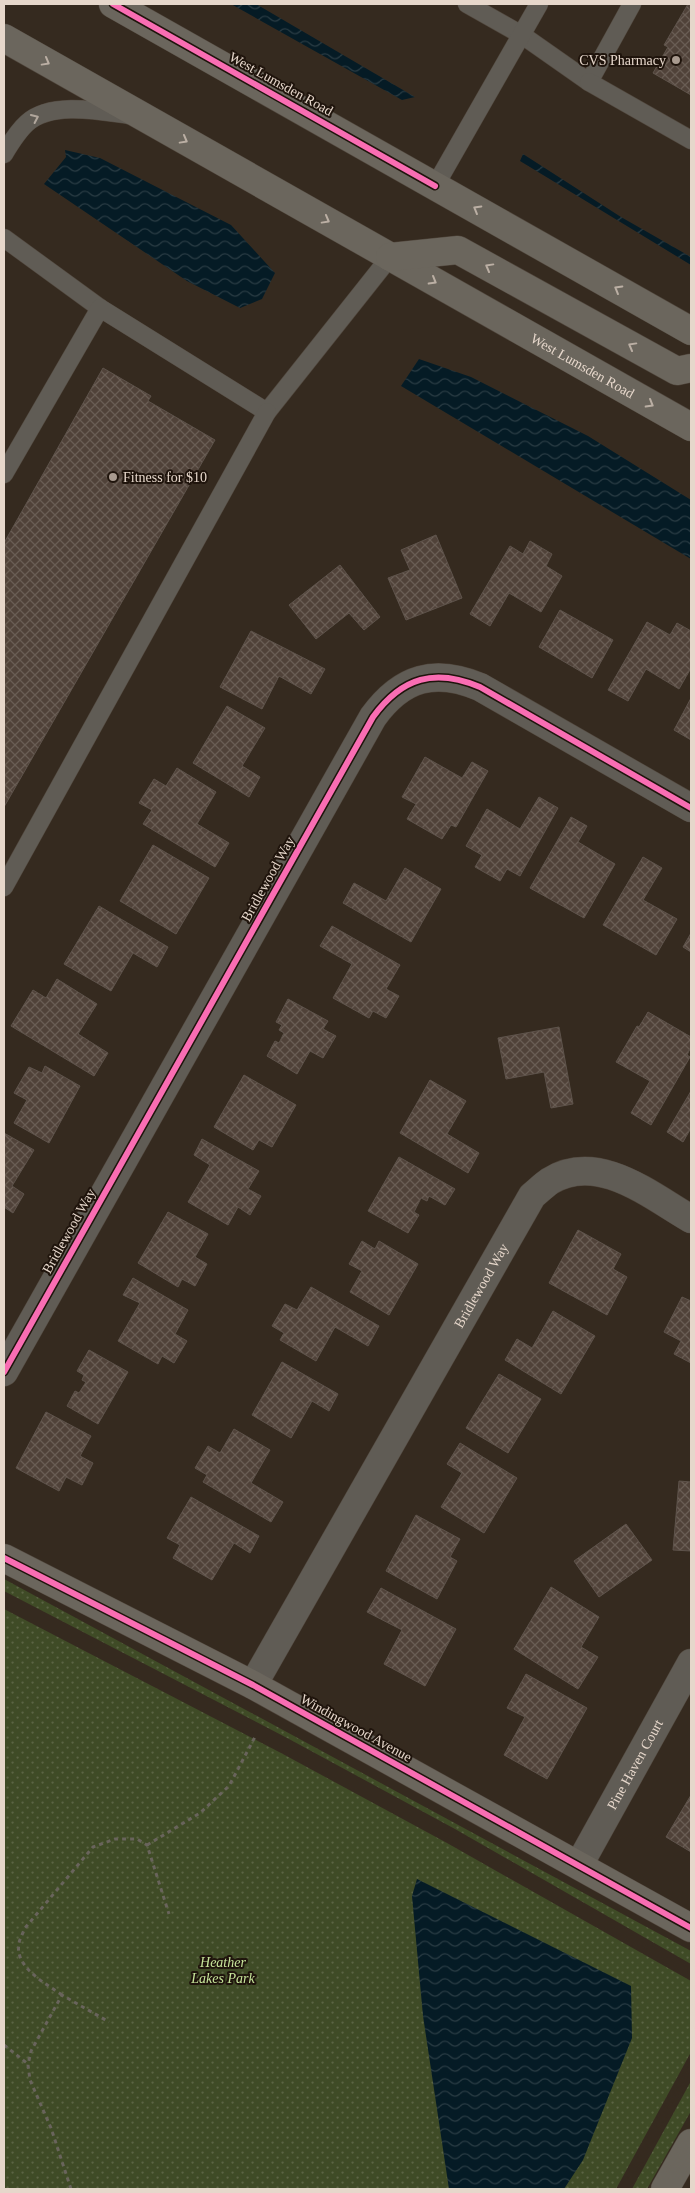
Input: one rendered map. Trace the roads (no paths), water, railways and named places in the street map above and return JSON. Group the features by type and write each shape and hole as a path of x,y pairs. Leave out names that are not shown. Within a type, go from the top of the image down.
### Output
{"main road":[{"name":"West Lumsden Road","path":"114,4 691,331"},
{"name":"West Lumsden Road","path":"4,38 691,427"},
{"path":"390,257 458,250 678,371 691,368"},
{"name":"Windingwood Avenue","path":"4,1558 253,1685 691,1928"},
{"path":"668,2188 691,2143"}],"street":[{"name":"Bridlewood Way","path":"4,1372 373,717 399,689 418,680 441,676 461,679 480,687 691,808"},
{"name":"Bridlewood Way","path":"253,1685 532,1196 550,1181 572,1172 597,1170 622,1179 691,1219"},
{"name":"Pine Haven Court","path":"579,1865 691,1663"}],"lane":[{"path":"467,4 522,35 589,82 691,140"},
{"path":"436,186 539,4"},
{"path":"589,82 632,4"},
{"path":"4,154 28,122 39,116 61,110 87,110 142,116"},
{"path":"4,238 100,308 267,412"},
{"path":"4,887 267,412 390,257"},
{"path":"4,474 100,308"}],"water":[{"path":"231,4 256,4 415,97 402,100"},
{"path":"65,150 100,158 231,225 275,273 262,299 240,308 187,281 44,184 66,157"},
{"path":"523,154 621,217 691,257 691,265 520,161"},
{"path":"419,359 471,377 588,436 691,500 691,559 401,386"},
{"path":"417,1879 631,1986 632,2038 583,2160 564,2189 449,2189 423,2016 412,1896"}],"place":[{"name":"CVS Pharmacy","path":"676,60"},
{"name":"Fitness for $10","path":"113,477"}],"park label":[{"name":"Heather Lakes Park","path":"223,1970"}]}
